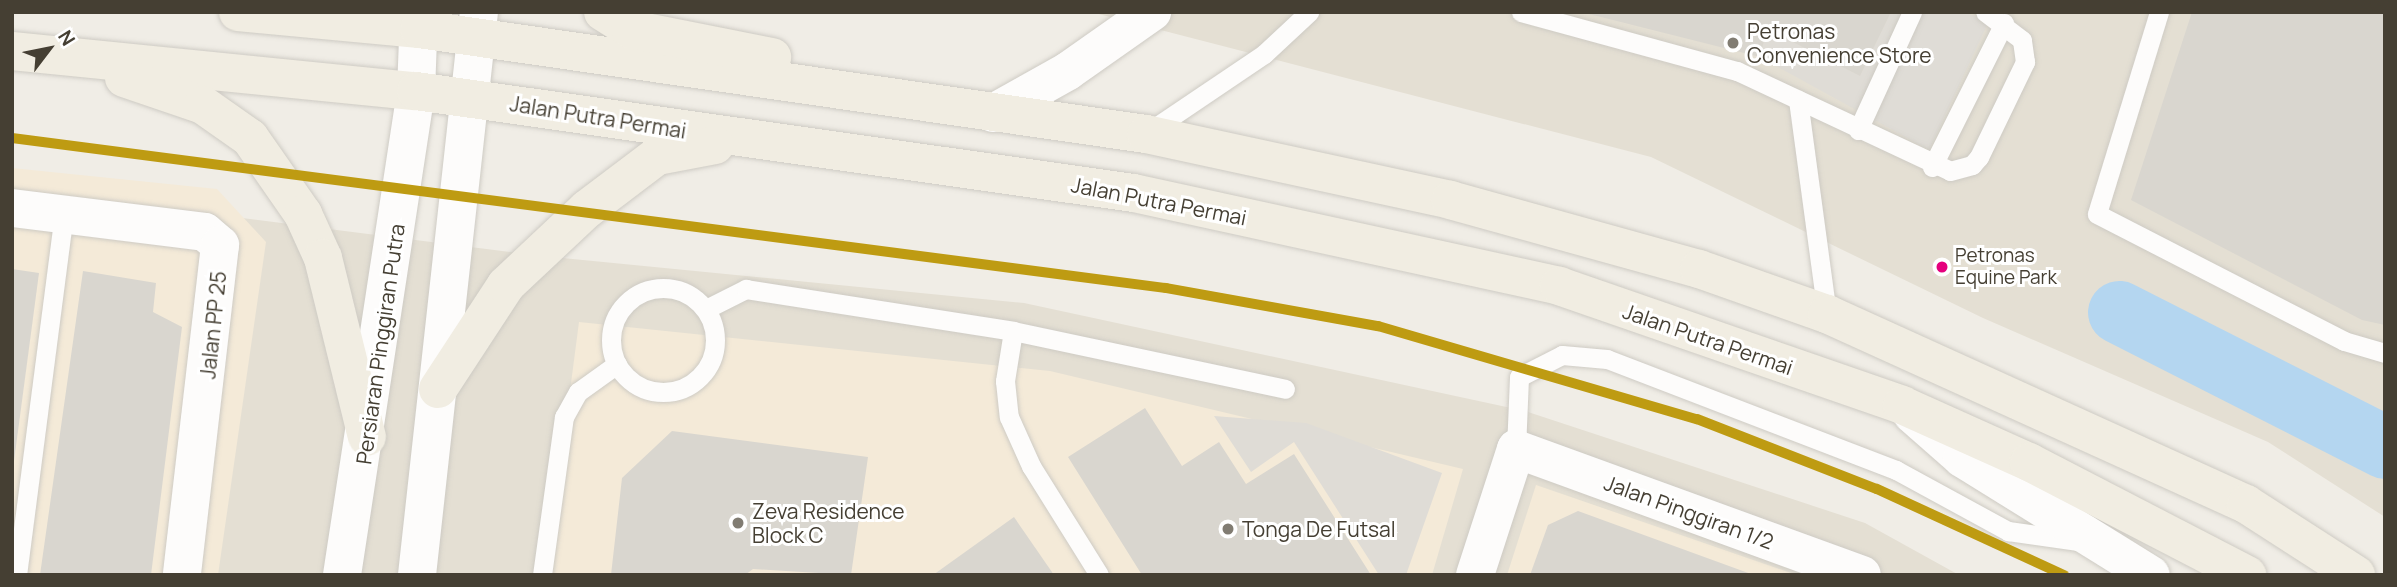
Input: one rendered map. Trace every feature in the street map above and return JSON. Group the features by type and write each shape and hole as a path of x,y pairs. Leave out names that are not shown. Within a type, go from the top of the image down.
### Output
{"main road":[{"path":"238,12 478,26 890,98 1146,134 1450,200 1699,269 1827,314 2246,504 2356,575"},
{"path":"603,12 630,29 837,69 890,98"},
{"name":"Jalan Putra Permai","path":"12,51 472,98 1134,193 1559,286 1902,405 2029,462 2247,575"},
{"path":"61,57 203,104 250,138 303,214 323,258 367,437"},
{"path":"439,389 506,285 586,209 657,156 744,139"}],"street":[{"path":"993,113 1068,71 1152,12"},
{"name":"Persiaran Pinggiran Putra","path":"342,575 367,437 416,91 419,21"},
{"path":"417,575 478,26"},
{"name":"Jalan PP 25","path":"12,208 205,232 220,245 182,575"},
{"path":"1902,405 1962,458 2093,543 2151,575"},
{"path":"1475,575 1517,449"},
{"name":"Jalan Pinggiran 1/2","path":"1517,449 1862,575"}],"lane":[{"path":"1146,134 1264,54 1309,12"},
{"path":"1521,12 1737,71 1931,167 1962,170 1979,157 2025,62 2022,40 2004,23 1986,12"},
{"path":"1858,130 1912,12"},
{"path":"2160,12 2096,214 2344,341 2385,354"},
{"path":"1931,167 2004,23"},
{"path":"1798,100 1827,314"},
{"path":"17,575 64,215"},
{"path":"706,310 746,289 1013,331 1285,389"},
{"path":"678,290 706,310 716,342 712,359 691,385 675,392 650,390 627,378 617,364 611,330 618,314 643,291 678,290"},
{"path":"1013,331 1005,381 1009,417 1031,466 1099,575"},
{"path":"1517,449 1519,377 1562,355 1607,359 1896,470 2008,531 2093,543"},
{"path":"542,575 564,417 578,392 617,364"}],"shaded area":[{"path":"1091,12 2385,12 2385,517 2268,442 1983,318 1651,157"},
{"path":"1891,12 1963,12 1989,21 1929,150 1760,57 1767,29 1860,76"},
{"path":"12,168 217,189 266,242 218,575 12,575"},
{"path":"12,189 542,256 1024,303 1525,411 1865,523 1959,575 12,575"},
{"path":"579,322 1050,371 1463,469 1432,575 546,575"},
{"path":"1214,416 1306,423 1442,473 1406,575 1379,575 1294,442 1251,472"},
{"path":"1536,485 1797,575 1507,575"}],"building":[{"path":"1581,12 1891,12 1860,76 1767,29 1760,57"},
{"path":"2192,12 2385,12 2385,325 2362,320 2131,200"},
{"path":"12,269 39,273 14,461 12,461"},
{"path":"83,271 156,283 153,312 182,327 151,575 40,575"},
{"name":"Tonga De Futsal","path":"1145,408 1182,466 1219,442 1246,484 1294,454 1371,575 1142,575 1068,457"},
{"name":"Zeva Residence Block C","path":"672,431 868,457 851,575 753,569 745,575 611,575 622,478"},
{"path":"1578,511 1751,575 1530,575 1548,525"},
{"path":"1014,517 1054,575 933,575"}],"waterway":[{"path":"2119,312 2385,447"}],"transit line":[{"path":"12,138 1166,288 1378,326 1697,419 1877,489 2064,575"}],"place":[{"name":"Petronas Convenience Store","path":"1733,43"},
{"name":"Petronas Equine Park","path":"1942,267"},
{"name":"Zeva Residence Block C","path":"738,523"},
{"name":"Tonga De Futsal","path":"1228,529"}]}
